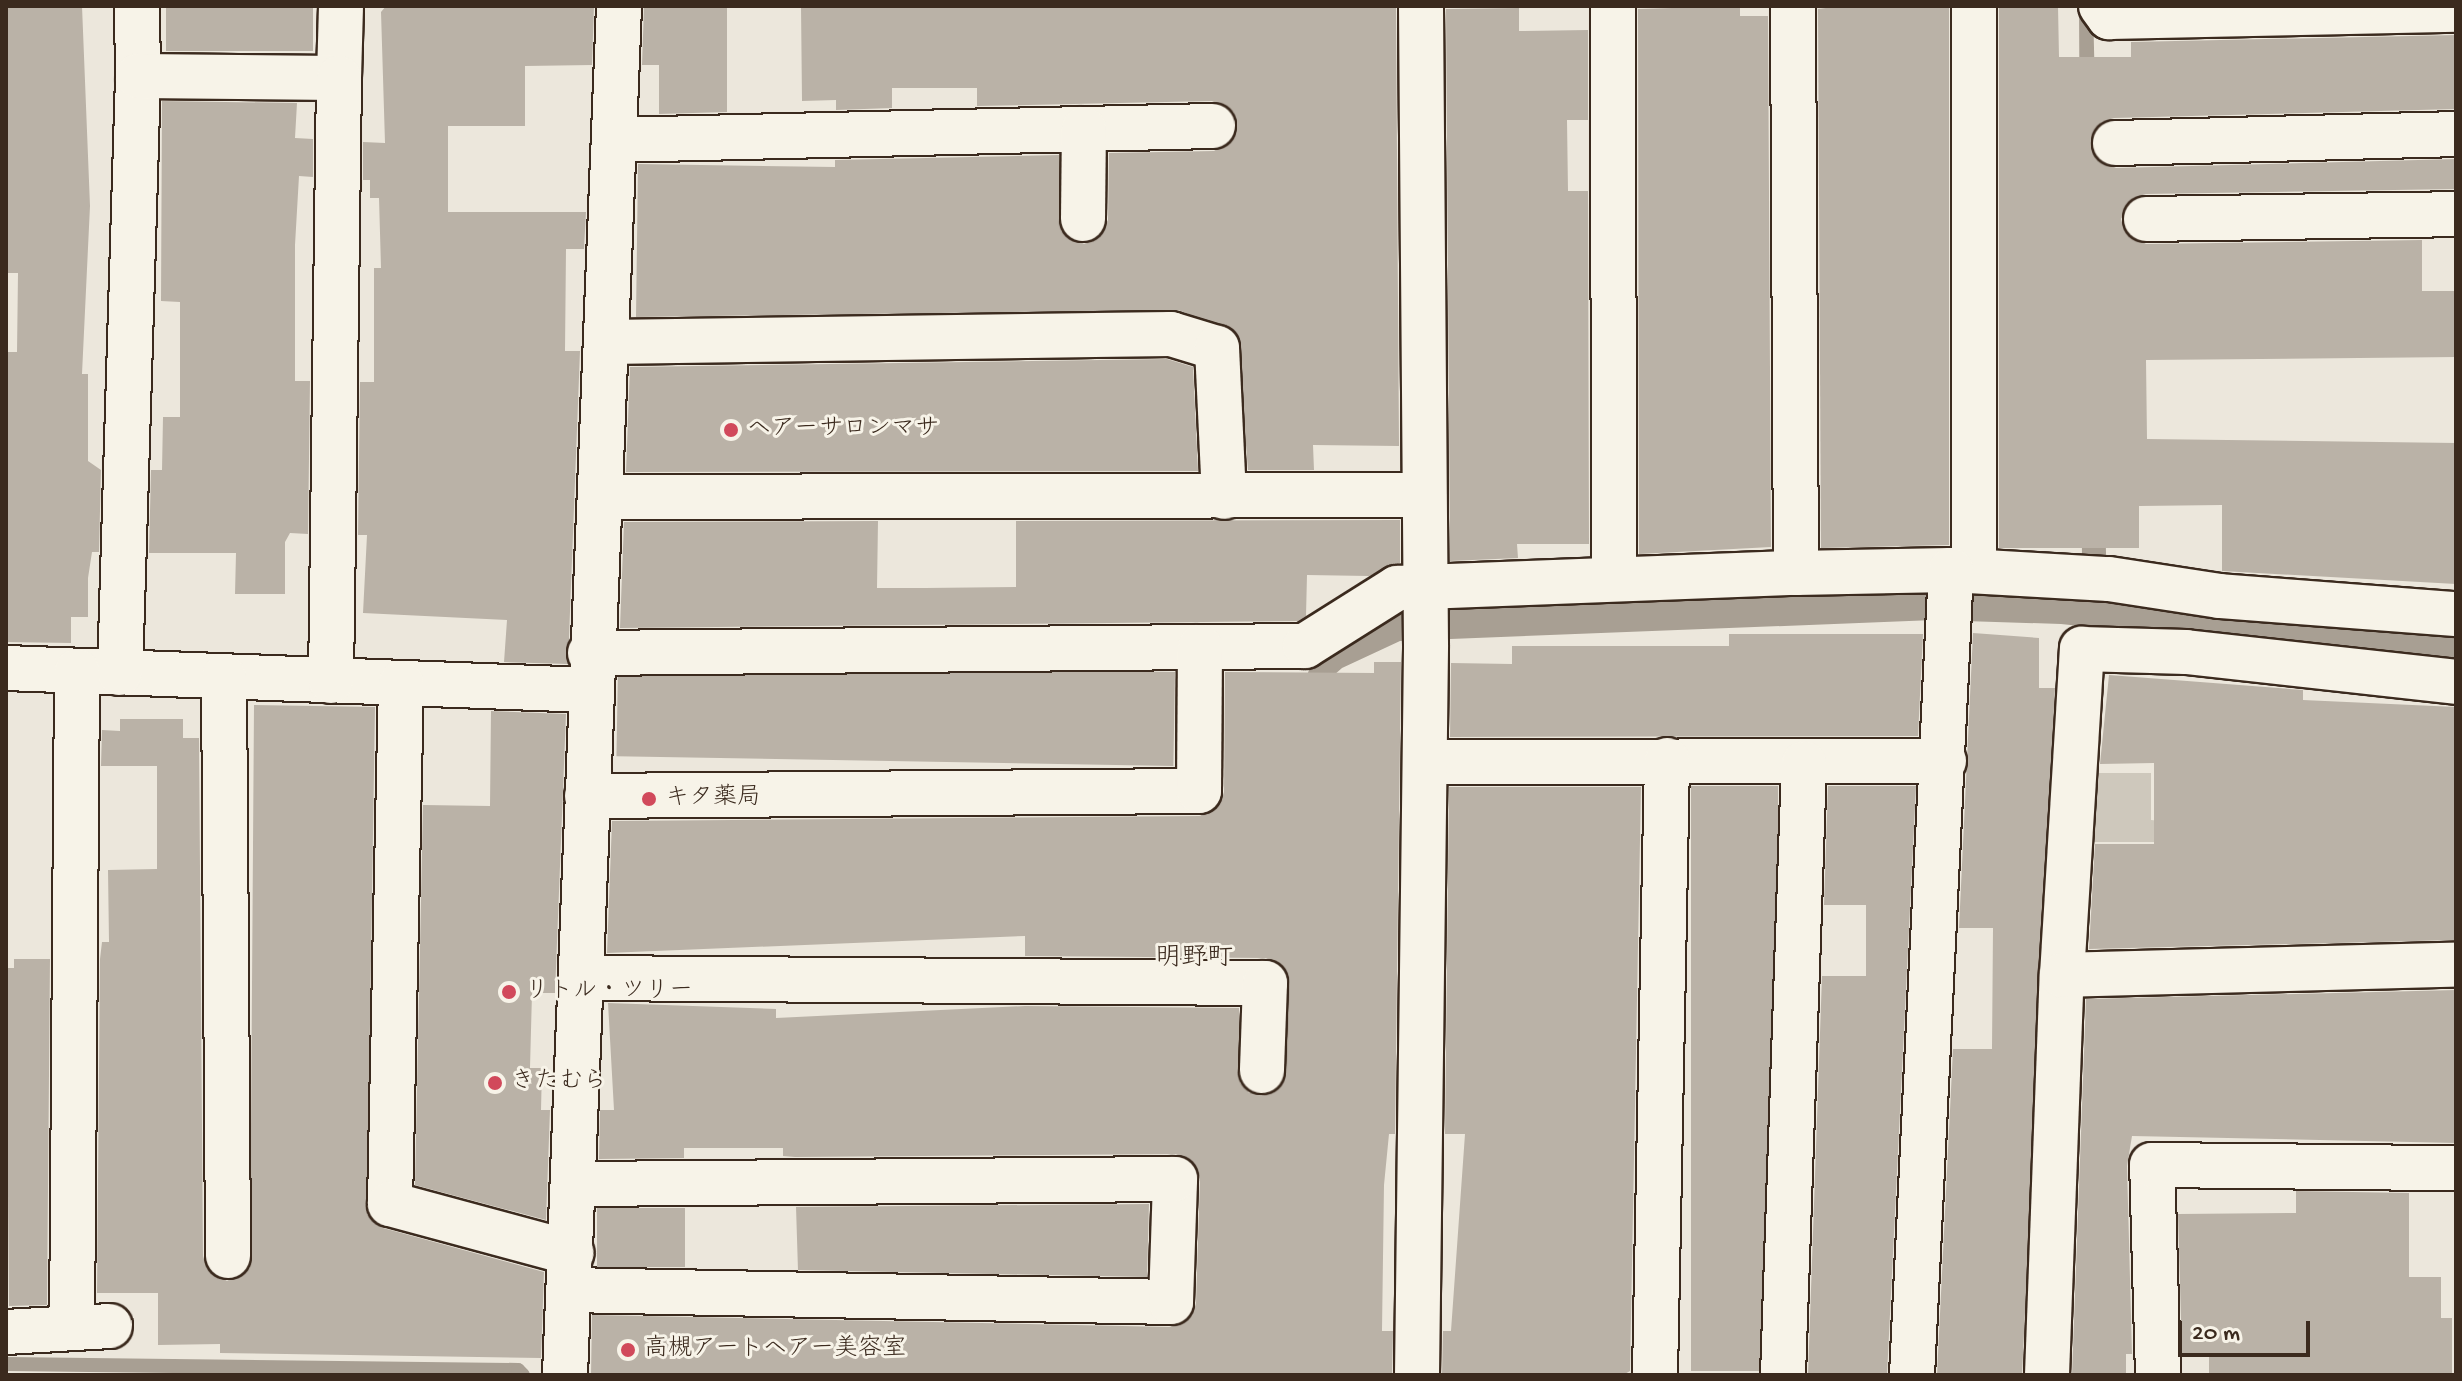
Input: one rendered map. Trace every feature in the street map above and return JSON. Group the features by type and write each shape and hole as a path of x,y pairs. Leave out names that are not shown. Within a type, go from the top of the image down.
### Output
{"street":[{"path":"6,1332 91,1327 99,672 138,76 137,6"},
{"path":"331,681 341,6"},
{"path":"565,1375 582,978 590,672 607,342 619,6"},
{"path":"1417,1375 1426,611 1421,495 1421,6"},
{"path":"1613,6 1614,578"},
{"path":"1793,6 1796,573"},
{"path":"1912,1375 1949,624 1959,574 1974,6"},
{"path":"2101,6 2109,17 2456,10"},
{"path":"138,76 339,78"},
{"path":"614,140 1213,126"},
{"path":"1083,219 1084,129"},
{"path":"2115,143 2456,134"},
{"path":"2146,219 2456,214"},
{"path":"607,342 1171,334 1217,348 1224,497"},
{"path":"600,497 1421,495"},
{"path":"6,668 401,683 590,672 1200,647 1305,646 1397,588 1426,611 1614,578 1796,573 2093,578 2220,596 2456,614"},
{"path":"587,796 1199,791 1200,647"},
{"path":"2047,1375 2062,975 2082,649 2186,652 2456,682"},
{"path":"224,677 228,1256"},
{"path":"401,683 390,1204 570,1272 1171,1302 1175,1179 574,1184"},
{"path":"1655,1375 1667,760"},
{"path":"1425,762 1944,761"},
{"path":"1783,1375 1804,763"},
{"path":"2062,975 2456,965"},
{"path":"582,978 1265,983 1262,1071"},
{"path":"2158,1375 2152,1165 2456,1168"}],"shaded area":[{"path":"2079,6 2093,6 2107,595 2456,625 2456,666 2061,624 1934,620 1400,641 1342,668 1325,683 1268,1375 1294,812 1303,686 1312,662 1408,610 2082,562"},
{"path":"2090,773 2151,773 2151,820 2160,821 2160,842 2090,842"}],"building":[{"path":"6,6 82,6 90,206 82,374 88,374 88,461 101,470 99,552 92,552 88,617 71,617 71,643 6,642 6,352 17,352 18,273 6,273"},
{"path":"166,6 313,6 313,51 166,51"},
{"path":"386,6 594,6 592,65 525,66 525,126 448,126 448,212 586,212 584,249 566,249 565,351 580,351 568,664 504,662 507,620 363,613 367,535 358,535 360,382 374,382 374,268 381,268 379,198 370,198 370,180 363,180 363,142 385,143 381,12"},
{"path":"644,6 727,6 727,112 659,114 659,65 642,65"},
{"path":"801,6 1396,6 1399,446 1313,445 1314,470 1248,470 1237,333 1178,310 636,317 638,164 835,167 835,160 1059,155 1061,231 1084,244 1096,240 1108,220 1109,153 1214,151 1235,137 1234,112 1212,101 977,106 977,88 892,88 892,108 836,110 836,100 802,101"},
{"path":"1740,6 1740,16 1768,16 1771,547 1639,554 1638,9"},
{"path":"1841,6 1949,6 1949,545 1821,548 1818,9"},
{"path":"1999,6 2058,6 2059,57 2131,57 2131,42 2456,35 2456,109 2114,118 2101,122 2090,143 2094,157 2116,168 2456,159 2456,189 2146,194 2133,198 2121,219 2125,232 2146,244 2422,240 2422,291 2456,291 2456,357 2146,360 2147,439 2456,443 2456,584 2222,571 2222,505 2139,506 2139,548 1999,548"},
{"path":"1519,8 1519,31 1588,30 1588,120 1567,120 1568,191 1588,191 1589,544 1517,544 1518,558 1450,561 1446,9"},
{"path":"162,101 297,103 295,138 313,139 313,177 299,176 295,245 295,381 310,381 308,534 290,533 285,542 285,594 235,594 236,553 149,553 151,470 162,470 163,417 180,417 180,302 161,301"},
{"path":"1167,359 1193,367 1198,471 626,472 630,367"},
{"path":"1400,520 1400,563 1369,576 1307,575 1306,616 1298,621 620,628 624,522 878,521 877,588 925,588 1016,587 1016,521"},
{"path":"1973,633 2039,638 2039,688 2055,688 2022,1375 1937,1375 1953,1049 1992,1049 1993,928 1959,928"},
{"path":"1729,634 1923,634 1918,736 1450,737 1451,663 1512,664 1512,646 1729,646"},
{"path":"618,662 1175,672 1173,766 616,756"},
{"path":"1374,662 1401,662 1395,1134 1389,1134 1384,1185 1382,1331 1393,1331 1392,1375 591,1375 592,1315 1170,1327 1192,1316 1196,1303 1200,1179 1196,1166 1176,1154 795,1157 783,1156 783,1148 684,1148 684,1158 599,1159 600,1110 614,1110 608,1003 776,1009 776,1018 1025,1006 1239,1008 1240,1083 1249,1093 1273,1093 1287,1072 1290,983 1286,970 1266,958 1025,956 1025,936 607,953 612,821 1200,816 1220,804 1224,792 1225,672 1374,673"},
{"path":"2109,675 2303,690 2303,700 2456,707 2456,940 2089,949 2095,844 2154,844 2154,763 2100,764"},
{"path":"254,705 375,707 367,1214 383,1228 544,1272 541,1358 220,1353 220,1344 158,1345 158,1293 97,1293 100,959 102,942 109,942 108,870 157,869 157,766 101,766 102,730 120,731 120,719 183,719 183,738 199,738 203,1256 207,1269 227,1281 250,1268"},
{"path":"491,711 566,714 555,993 532,993 530,1068 542,1068 541,1110 550,1110 546,1220 415,1185 423,805 490,806"},
{"path":"1691,786 1778,786 1778,1371 1691,1371"},
{"path":"1828,786 1916,786 1887,1375 1808,1375 1822,976 1866,976 1866,905 1824,905"},
{"path":"1449,787 1641,787 1630,1371 1623,1375 1442,1375 1443,1331 1451,1331 1465,1134 1445,1134"},
{"path":"14,959 50,959 47,1305 9,1306 6,968 14,968"},
{"path":"2456,990 2456,1143 2132,1136 2127,1166 2132,1354 2126,1354 2126,1375 2072,1375 2086,999"},
{"path":"2296,1191 2409,1193 2409,1277 2441,1277 2441,1318 2452,1318 2452,1375 2209,1375 2209,1353 2182,1354 2178,1214 2296,1213"},
{"path":"1149,1204 1147,1277 798,1270 796,1207"},
{"path":"597,1208 685,1208 685,1267 597,1267"}],"waterway":[{"path":"6,1364 518,1370 523,1375"}],"place":[{"name":"ヘアーサロンマサ","path":"731,430"},
{"name":"キタ薬局","path":"649,799"},
{"name":"リトル・ツリー","path":"509,992"},
{"name":"きたむら","path":"495,1083"},
{"name":"高槻アートヘアー美容室","path":"628,1350"}],"district":[{"name":"明野町","path":"1194,960"}]}
